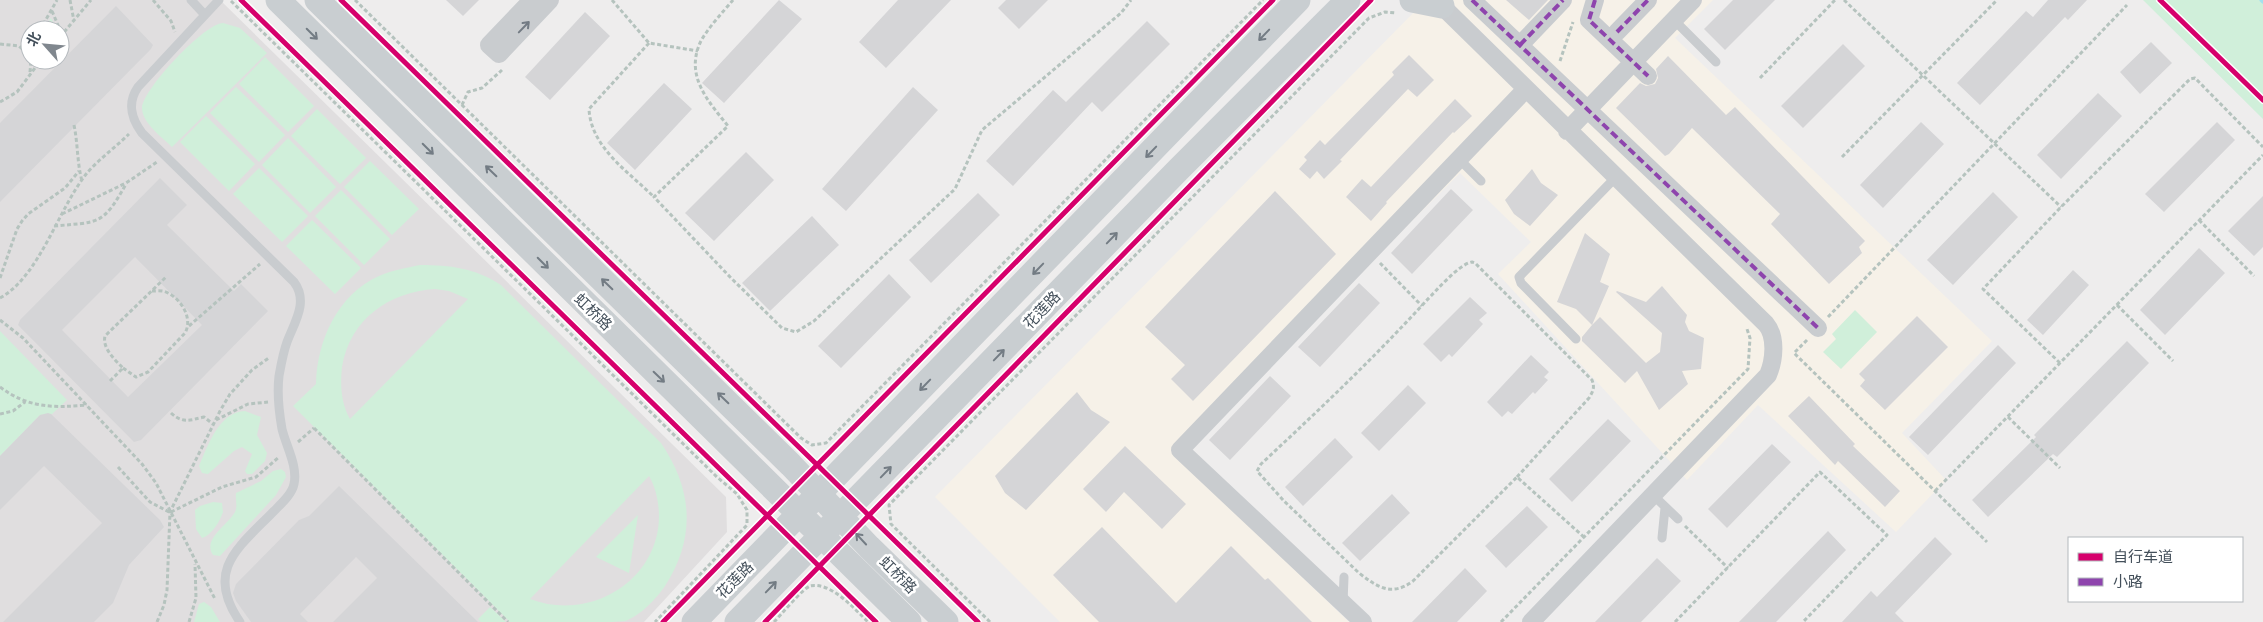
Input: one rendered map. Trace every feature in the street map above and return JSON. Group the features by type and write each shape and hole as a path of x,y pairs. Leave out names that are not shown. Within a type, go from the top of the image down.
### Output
{"main road":[{"name":"虹桥路","path":"278,0 800,513 893,617"},
{"name":"虹桥路","path":"317,0 819,494 840,518 946,622"},
{"name":"花莲路","path":"694,622 1298,0"},
{"name":"花莲路","path":"741,618 914,443 1171,177 1348,0"},
{"path":"1408,6 1441,3"},
{"path":"891,421 914,443"},
{"path":"728,443 748,424"},
{"path":"893,617 911,589"},
{"path":"722,593 741,618"}],"street":[{"path":"497,55 532,0"},
{"path":"497,55 550,0"},
{"path":"1472,0 1818,328"},
{"path":"1520,46 1563,0"},
{"path":"1594,0 1589,20 1648,76"},
{"path":"1617,32 1648,0"},
{"path":"1567,131 1694,0"},
{"path":"1441,3 1525,90 1766,324 1773,341 1772,362 1768,376 1660,502 1600,552 1531,622"},
{"path":"1363,622 1180,450 1525,90"}],"lane":[{"path":"192,0 206,15"},
{"path":"219,0 135,92 130,106 137,127 294,282 300,296 300,310 286,344 279,378 279,400 288,450 295,471 292,489 280,505 239,546 228,566 225,586 227,599 240,622"},
{"path":"1674,20 1716,62"},
{"path":"1459,159 1481,181"},
{"path":"1576,339 1521,283 1519,277 1615,178"},
{"path":"1660,502 1678,519"},
{"path":"1660,502 1662,538"},
{"path":"1343,603 1344,576"}],"path":[{"path":"46,20 56,0"},
{"path":"70,0 74,21"},
{"path":"70,24 91,0"},
{"path":"153,0 171,21 179,44"},
{"path":"229,0 736,494 747,510 747,525 655,622"},
{"path":"355,0 801,438 812,445 826,443 1263,0"},
{"path":"612,0 649,43 698,51"},
{"path":"654,197 728,126 702,94 695,72 700,42 733,0"},
{"path":"649,43 589,109 590,121 600,141 610,156 654,197 730,278 782,328 796,332 814,321 955,189 982,130 1121,13 1131,0"},
{"path":"1760,78 1835,0"},
{"path":"1844,0 2061,207"},
{"path":"1842,157 1997,0"},
{"path":"1987,542 1794,353 2127,5"},
{"path":"990,622 891,524 889,505 1369,18 1408,6"},
{"path":"52,10 55,20"},
{"path":"1562,59 1574,17"},
{"path":"0,44 20,47"},
{"path":"462,105 467,93 486,85 500,74 497,55"},
{"path":"0,102 24,86 33,70"},
{"path":"2060,363 1983,289 2061,207 2190,79 2195,78 2263,147"},
{"path":"74,126 79,146 82,181"},
{"path":"0,298 18,286 35,262 53,226 87,174 137,127"},
{"path":"1935,491 2263,155"},
{"path":"61,214 126,183 165,156"},
{"path":"0,278 16,229 28,214 65,188 80,171"},
{"path":"53,226 84,225 103,217 113,208 126,183"},
{"path":"2199,220 2254,276"},
{"path":"1370,252 1422,306"},
{"path":"166,277 104,339 111,355 123,368 136,377 148,372 166,356 185,334 189,326 268,258"},
{"path":"1468,262 1475,263 1592,380 1594,390 1589,398 1518,477 1412,581 1404,588 1391,590 1369,581 1359,573 1314,531 1257,471 1261,464 1326,403 1468,262"},
{"path":"152,291 171,295 186,311 189,326"},
{"path":"2117,305 2173,361"},
{"path":"0,320 23,338 142,464 156,483 216,601"},
{"path":"1500,622 1748,369 1750,338 1746,325"},
{"path":"157,622 164,605 166,590 170,512 214,422 230,394 252,370 286,344"},
{"path":"110,381 123,368"},
{"path":"0,387 25,402 53,406 87,405"},
{"path":"214,422 248,404 279,400"},
{"path":"0,414 13,411 25,402"},
{"path":"171,413 181,421 204,416 214,422"},
{"path":"2008,417 2060,468"},
{"path":"170,512 222,487 256,477 314,428 508,622"},
{"path":"118,467 150,502 170,512"},
{"path":"1674,622 1820,472 1887,535 1803,622"},
{"path":"1518,477 1600,552"},
{"path":"733,482 747,496"},
{"path":"884,500 898,486"},
{"path":"1678,519 1728,568"},
{"path":"189,622 196,598 195,562"},
{"path":"771,616 804,582"},
{"path":"774,622 809,586 820,585 826,587 847,602 868,622"},
{"path":"664,622 698,587"},
{"path":"841,587 893,617"}],"shaded area":[{"path":"0,0 220,0 726,497 727,532 644,622 0,622"},
{"path":"1426,0 1713,0 1675,38 1992,341 1902,433 1946,480 1896,532 1758,405 1687,480 1498,274 1531,242 1460,173 1176,456 1349,622 1060,622 935,497"}],"green space":[{"path":"2143,0 2263,0 2263,119"},
{"path":"223,23 240,28 267,53 172,147 145,119 142,108 145,99 176,58 203,34 214,26"},
{"path":"265,57 314,106 288,132 239,84"},
{"path":"236,87 285,135 259,162 210,113"},
{"path":"317,109 366,158 340,184 291,136"},
{"path":"206,116 255,164 229,191 180,142"},
{"path":"288,138 336,187 310,213 262,165"},
{"path":"370,161 419,209 392,235 344,187"},
{"path":"259,168 308,216 282,242 233,194"},
{"path":"341,190 390,239 364,265 315,216"},
{"path":"312,220 361,268 335,294 286,246"},
{"path":"420,265 452,267 472,271 501,285 661,443 672,461 685,496 686,532 682,550 665,586 642,611 631,619 619,622 510,622 293,406 316,384 320,352 325,336 341,307 364,284 379,276","holes":["435,289 449,291 468,299 350,419 343,400 341,374 346,350 353,335 374,311 387,302 418,291","649,476 658,506 659,517 656,540 647,560 634,577 617,591 597,600 575,605 553,605 530,599"]},
{"path":"1855,310 1877,332 1841,369 1823,352 1836,339 1832,334"},
{"path":"0,331 67,400 52,414 40,415 0,456"},
{"path":"245,411 261,417 257,435 267,453 265,461 252,474 247,474 245,471 252,454 242,447 234,451 208,474 202,473 199,466 206,449 221,423 236,413"},
{"path":"281,469 285,472 286,477 276,495 220,556 213,555 210,549 211,543 217,532 235,512 236,493 261,481 273,471"},
{"path":"213,502 222,503 223,512 212,531 202,538 196,529 195,510 200,506"},
{"path":"638,515 629,573 596,557"},
{"path":"204,602 211,607 220,622 194,622 199,604"},
{"path":"490,607 506,622 481,622 478,619"}],"building":[{"path":"446,0 479,0 463,16"},
{"path":"779,0 802,19 724,103 702,83"},
{"path":"898,0 951,0 886,68 859,42"},
{"path":"1006,0 1048,0 1019,29 998,8"},
{"path":"1506,0 1548,0 1529,20"},
{"path":"1733,0 1775,0 1725,50 1704,29"},
{"path":"2048,0 2087,0 2068,20 2065,17 1980,105 1957,83 2026,11 2033,17"},
{"path":"116,6 153,45 0,202 0,123 53,70 70,70 70,52"},
{"path":"585,12 610,36 550,100 525,77"},
{"path":"1147,21 1170,44 1102,112 1092,102 1013,186 986,161 1053,90 1066,102"},
{"path":"2151,42 2172,63 2140,94 2120,72"},
{"path":"1843,44 1865,66 1803,128 1781,106"},
{"path":"1409,55 1434,80 1417,97 1408,89 1324,179 1317,171 1310,179 1299,169 1307,160 1304,157 1320,140 1325,145 1394,75 1392,72"},
{"path":"1668,56 1726,115 1735,107 1865,241 1859,247 1862,253 1829,284 1771,224 1780,214 1692,128 1665,156 1616,108 1640,83 1646,86 1655,84 1658,78 1656,69"},
{"path":"664,83 692,109 635,170 607,143"},
{"path":"913,87 938,110 846,211 822,189"},
{"path":"2098,93 2122,116 2061,179 2037,155"},
{"path":"1455,99 1472,116 1453,132 1386,202 1371,221 1346,197 1362,179 1371,187"},
{"path":"1921,122 1944,144 1883,208 1860,185"},
{"path":"2217,122 2235,140 2164,212 2145,194"},
{"path":"746,152 774,180 714,241 685,213"},
{"path":"1532,169 1541,183 1558,195 1530,226 1514,214 1505,200"},
{"path":"160,178 187,205 167,225 234,291 241,284 268,311 141,440 134,442 18,325 20,320","holes":["135,257 202,325 128,397 62,330"]},
{"path":"1451,189 1473,210 1412,274 1391,253"},
{"path":"1275,191 1336,254 1193,401 1171,379 1185,365 1145,327"},
{"path":"1993,192 2018,217 1953,285 1927,260"},
{"path":"978,193 1000,215 931,283 909,260"},
{"path":"2263,196 2263,247 2254,256 2228,231"},
{"path":"812,216 839,245 770,311 742,283"},
{"path":"1585,233 1610,254 1600,282 1609,286 1592,325 1576,309 1557,302"},
{"path":"2199,248 2225,273 2165,335 2140,310"},
{"path":"2073,270 2089,285 2043,335 2027,320"},
{"path":"889,274 911,297 841,368 818,346"},
{"path":"1359,283 1380,303 1320,367 1298,347"},
{"path":"1662,286 1687,315 1685,322 1689,331 1704,338 1701,369 1682,371 1688,384 1659,410 1637,371 1625,383 1582,341 1582,337 1600,317 1646,363 1660,352 1662,333 1616,292 1646,302"},
{"path":"1470,297 1487,313 1479,320 1483,324 1452,357 1449,354 1441,362 1423,344"},
{"path":"1917,316 1948,347 1885,410 1860,386 1865,380 1859,374"},
{"path":"2127,341 2149,363 2057,457 2053,454 1988,517 1972,500 2036,437 2034,435"},
{"path":"1998,345 2016,363 1928,455 1909,437"},
{"path":"1531,355 1549,372 1544,377 1548,380 1535,394 1533,392 1512,414 1508,411 1502,417 1487,402"},
{"path":"1270,376 1291,396 1230,460 1209,440"},
{"path":"1408,385 1426,403 1379,451 1361,433"},
{"path":"1077,392 1091,410 1110,422 1026,510 1005,493 995,476"},
{"path":"1809,396 1855,444 1853,446 1900,491 1885,507 1838,461 1835,465 1788,416"},
{"path":"48,413 160,520 164,527 129,565 113,603 94,622 3,622 102,523 44,466 0,510 0,456 40,415"},
{"path":"1608,419 1631,441 1572,502 1549,479"},
{"path":"1335,438 1353,457 1303,506 1285,487"},
{"path":"1772,444 1791,462 1727,528 1708,509"},
{"path":"1125,446 1186,504 1162,529 1124,492 1106,512 1083,489"},
{"path":"339,486 478,622 333,622 377,578 356,557 300,614 308,622 251,622 236,601 233,593 236,584 299,520 309,516"},
{"path":"1392,494 1410,513 1360,561 1342,543"},
{"path":"1527,506 1548,527 1506,568 1485,546"},
{"path":"1102,527 1176,603 1231,546 1265,580 1268,578 1312,622 1099,622 1053,575"},
{"path":"1828,531 1846,550 1776,622 1739,622"},
{"path":"1935,537 1952,554 1895,613 1904,622 1842,622 1871,591 1877,597"},
{"path":"1657,558 1681,581 1641,622 1595,622"},
{"path":"1465,568 1487,591 1457,622 1412,622"}],"marked path":[{"path":"1472,0 1818,328"},
{"path":"1520,45 1563,0"},
{"path":"1595,0 1589,20 1648,76"},
{"path":"1617,32 1648,0"}],"cycle path":[{"path":"241,0 876,622"},
{"path":"341,0 978,622"},
{"path":"663,622 1273,0"},
{"path":"765,622 1371,0"},
{"path":"2160,0 2263,100"}]}
